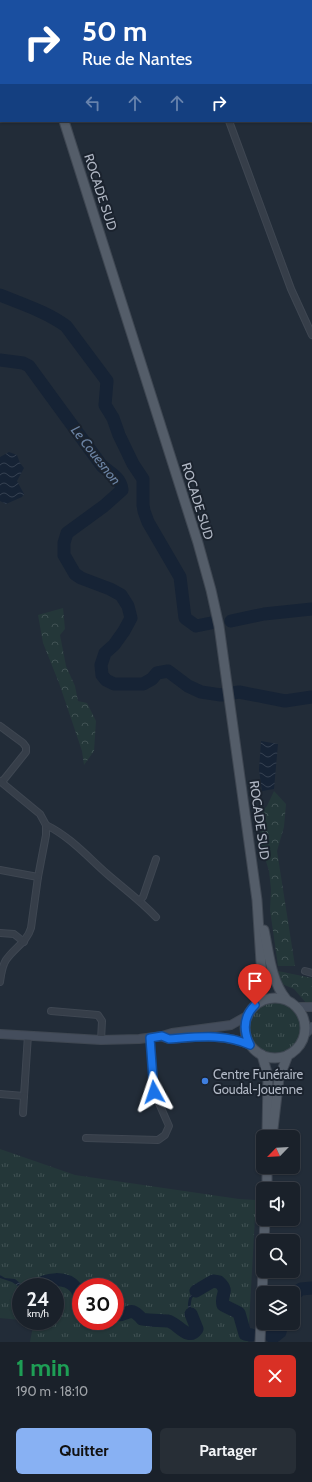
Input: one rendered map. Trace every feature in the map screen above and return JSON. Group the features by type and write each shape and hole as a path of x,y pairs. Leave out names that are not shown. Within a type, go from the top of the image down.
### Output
{"main road":[{"name":"ROCADE SUD","path":"64,122 212,590 219,626 258,900 275,978 280,992 286,999"},
{"name":"ROCADE SUD","path":"258,900 262,978 259,1002"},
{"path":"250,1045 245,1031 247,1016 252,1008 259,1002 275,997 286,999 297,1007 304,1020 305,1034"},
{"path":"297,1007 312,1007"},
{"path":"0,1034 101,1040 128,1040 231,1025 247,1016"},
{"path":"162,1036 169,1039 232,1038 250,1045 262,1055 275,1058 288,1055 299,1047 305,1034 312,1027"},
{"path":"262,1055 268,1076 267,1130"},
{"path":"273,1130 279,1078 288,1055"},
{"path":"260,1342 263,1278"}],"street":[{"path":"229,122 291,289 312,335"},
{"path":"0,726 23,743 26,747 26,752 1,782 40,814 46,825 46,835 29,935 5,961 0,982"},
{"path":"46,825 60,832 109,876 140,900 156,918"},
{"path":"140,900 143,897 156,859"},
{"path":"0,870 38,877"},
{"path":"0,933 14,934 24,942"},
{"path":"305,971 312,973"},
{"path":"51,1011 98,1015 102,1021 101,1040"},
{"path":"23,1113 28,1035"},
{"path":"86,1138 158,1140 165,1135 169,1126 154,1092 150,1038"},
{"path":"0,1094 24,1096"}],"green space":[{"path":"63,608 65,629 60,635 66,666 75,686 78,701 87,703 96,721 94,751 84,765 82,751 59,683 43,643 38,615"},
{"path":"274,791 286,804 284,827 277,851 295,966 278,966 270,910 271,889 269,871 261,845 260,813 267,806"},
{"path":"278,971 312,978 312,1003 307,1004 294,989 282,984"},
{"path":"275,1002 289,1006 297,1014 301,1028 297,1042 289,1050 275,1054 261,1050 253,1042 249,1028 253,1014 261,1006"},
{"path":"0,1149 75,1175 239,1199 256,1200 248,1342 30,1342 32,1330 64,1330 64,1278 12,1278 12,1319 0,1318"}],"water":[{"path":"9,452 17,455 24,468 17,481 24,494 22,497 6,504 0,501 0,457"},
{"path":"261,741 278,744 274,789 262,791 259,770"},
{"path":"0,1275 5,1278 12,1279 12,1282 0,1278"},
{"path":"69,1277 73,1278 72,1284 64,1281 64,1278 56,1278"},
{"path":"211,1280 212,1284 203,1288 192,1298 191,1309 198,1329 198,1333 194,1337 180,1332 174,1323 142,1320 135,1311 124,1316 124,1314 134,1309 148,1320 175,1320 183,1330 195,1333 197,1329 189,1314 189,1300 191,1294 202,1284"}],"waterway":[{"name":"Le Couesnon","path":"0,295 43,312 66,326 107,381 105,405 113,418 119,435 133,464 143,479 143,505 148,522 180,577 185,618 196,626 211,623"},
{"name":"Le Couesnon","path":"0,360 23,363 29,366 102,466 120,482 122,490 104,506 67,533 64,543 64,555 75,574 121,595 128,606 131,618 114,645 105,653 101,665 102,675 106,680 114,684 143,684 152,679 157,673 168,671 188,686 201,692 221,695 239,692 285,701 312,697"},
{"name":"Le Couesnon","path":"231,621 264,614 312,609"},
{"path":"64,1281 72,1284"},
{"path":"196,1291 213,1281 219,1282 224,1288 222,1301 223,1305 239,1313 245,1334 251,1335"},
{"path":"300,1290 312,1288"},
{"path":"124,1314 132,1311 142,1319 172,1322 183,1331 190,1334 197,1329 191,1314"},
{"path":"271,1336 275,1336 280,1330"}],"place":[{"name":"Centre Funéraire Goudal-Jouenne","path":"205,1081"}],"route":[{"path":"154,1092 150,1038 162,1036 169,1039 221,1037 232,1038 250,1045 245,1031 245,1024 249,1012 255,1005"}]}
